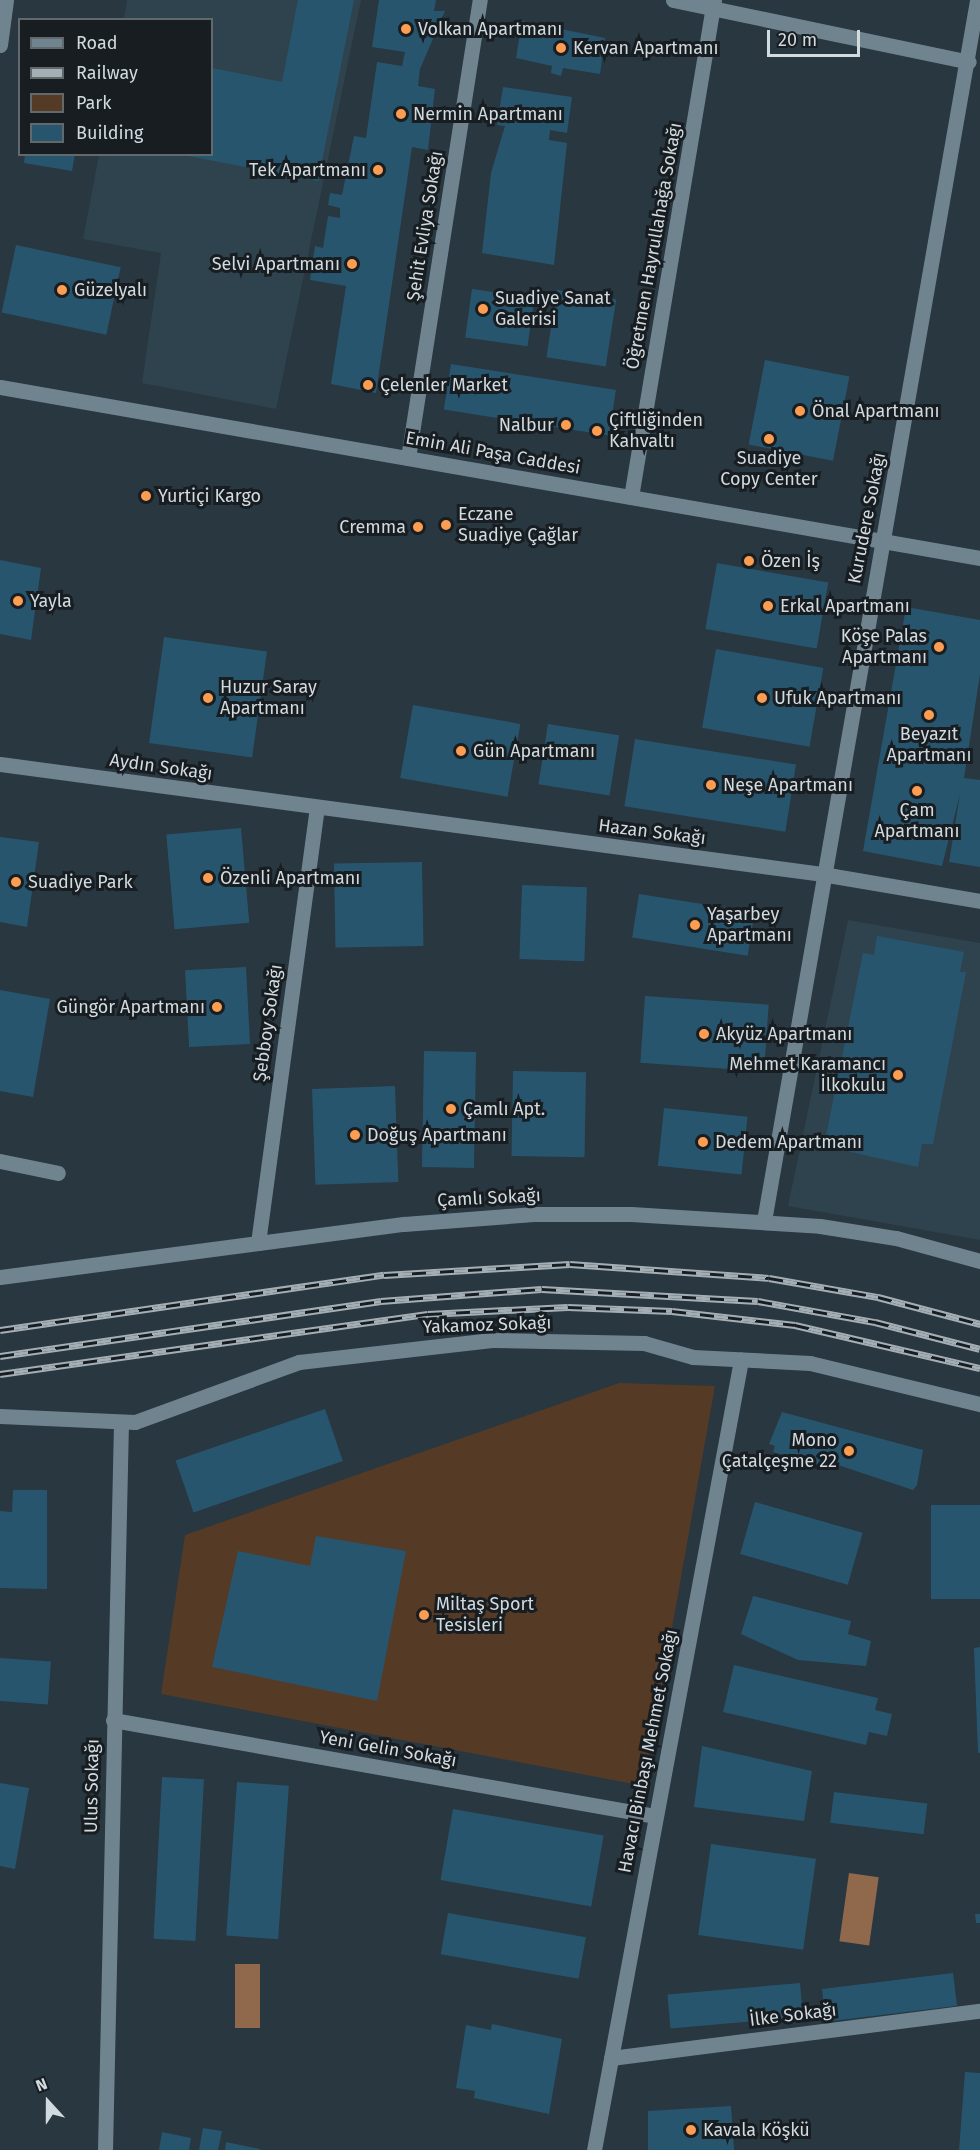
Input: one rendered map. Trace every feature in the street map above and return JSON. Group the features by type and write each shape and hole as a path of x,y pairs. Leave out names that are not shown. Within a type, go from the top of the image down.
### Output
{"street":[{"path":"0,45 6,0"},
{"name":"Şehit Evliya Sokağı","path":"408,458 480,0"},
{"path":"673,0 713,4 969,62"},
{"name":"Kurudere Sokağı","path":"764,1221 822,874 969,62 977,0"},
{"name":"Öğretmen Hayrullahağa Sokağı","path":"631,497 713,4"},
{"name":"Emin Ali Paşa Caddesi","path":"0,387 980,558"},
{"name":"Aydın Sokağı","path":"0,764 317,808"},
{"name":"Hazan Sokağı","path":"317,808 822,874 980,901"},
{"name":"Şebboy Sokağı","path":"258,1242 317,808"},
{"path":"0,1161 58,1173"},
{"name":"Çamlı Sokağı","path":"0,1277 258,1242 534,1215 764,1221 896,1238 980,1261"},
{"name":"Yakamoz Sokağı","path":"0,1416 121,1422 165,1414 299,1362 443,1344 644,1343 693,1358 819,1364 980,1404"},
{"name":"Havacı Binbaşı Mehmet Sokağı","path":"594,2150 741,1360"},
{"name":"Ulus Sokağı","path":"105,2150 121,1422"},
{"name":"Yeni Gelin Sokağı","path":"113,1720 656,1816"},
{"name":"İlke Sokağı","path":"611,2058 980,2011"}],"shaded area":[{"path":"127,0 361,0 276,409 142,383 161,253 83,239 99,156 213,156 213,18 124,18"},
{"name":"Mehmet Karamancı İlkokulu","path":"848,920 980,943 980,1240 788,1206"},
{"path":"849,1873 879,1877 869,1946 839,1941"},
{"path":"235,1964 260,1964 260,2028 235,2028"}],"green space":[{"name":"Miltaş Sport Tesisleri","path":"619,1383 715,1386 644,1786 161,1694 185,1535"}],"building":[{"path":"298,0 354,0 318,181 188,156 213,156 213,68 282,82"},
{"path":"379,0 436,0 434,11 445,11 420,69 418,86 435,89 428,150 412,147 376,393 331,384 346,286 310,280 315,246 323,248 328,216 340,218 340,208 328,205 330,193 342,195 354,136 366,138 377,62 402,66 405,52 372,47"},
{"name":"Kervan Apartmanı","path":"522,21 605,38 600,74 563,68 561,76 551,73 552,66 516,58"},
{"path":"503,87 572,97 567,133 550,130 549,140 567,143 554,265 482,253 491,173 505,126 497,125"},
{"path":"25,156 75,156 72,171 24,163"},
{"name":"Güzelyalı","path":"16,245 121,267 106,335 2,312"},
{"path":"472,289 534,298 528,346 465,338"},
{"path":"557,290 616,299 606,367 546,357"},
{"name":"Önal Apartmanı","path":"765,360 849,376 833,461 749,444"},
{"path":"451,364 616,390 609,436 444,409"},
{"name":"Yayla","path":"0,560 41,568 31,640 0,634"},
{"name":"Erkal Apartmanı","path":"717,563 828,583 817,649 705,629"},
{"path":"906,607 980,620 980,674 964,778 980,780 980,867 949,862 960,794 942,866 863,851"},
{"name":"Huzur Saray Apartmanı","path":"164,637 267,651 252,757 149,743"},
{"name":"Ufuk Apartmanı","path":"716,649 823,668 809,747 702,728"},
{"name":"Gün Apartmanı","path":"413,705 520,724 507,797 400,778"},
{"path":"548,724 619,735 610,796 538,784"},
{"name":"Neşe Apartmanı","path":"635,739 796,764 785,832 624,806"},
{"name":"Özenli Apartmanı","path":"241,828 249,923 175,929 166,835"},
{"name":"Suadiye Park","path":"0,837 39,842 27,927 0,922"},
{"path":"422,862 423,946 335,948 334,864"},
{"path":"522,885 587,887 584,961 519,959"},
{"name":"Yaşarbey Apartmanı","path":"639,894 755,912 748,956 632,937"},
{"path":"877,936 964,952 960,972 966,972 933,1144 922,1144 918,1167 824,1146 863,953 874,955"},
{"name":"Güngör Apartmanı","path":"246,967 250,1044 189,1047 185,970"},
{"path":"0,990 50,999 33,1097 0,1091"},
{"name":"Akyüz Apartmanı","path":"645,996 769,1005 764,1071 640,1063"},
{"name":"Çamlı Apt.","path":"424,1051 476,1052 474,1168 422,1167"},
{"path":"513,1071 586,1072 585,1157 512,1156"},
{"name":"Doğuş Apartmanı","path":"395,1086 398,1182 315,1185 312,1089"},
{"name":"Dedem Apartmanı","path":"664,1108 748,1117 741,1174 658,1166"},
{"path":"325,1409 343,1461 194,1512 176,1460"},
{"name":"Mono Çatalçeşme 22","path":"782,1412 923,1450 917,1485 913,1490 835,1464 834,1469 773,1452 775,1446 769,1444"},
{"path":"13,1490 47,1490 47,1589 0,1588 0,1511 12,1512"},
{"path":"755,1502 863,1533 848,1585 740,1554"},
{"path":"931,1505 980,1505 980,1599 931,1599"},
{"path":"316,1536 406,1551 377,1701 212,1667 238,1551 310,1566"},
{"path":"753,1596 851,1621 848,1634 871,1641 866,1666 798,1660 741,1634"},
{"path":"980,1647 980,1753 978,1753 974,1648"},
{"path":"0,1658 51,1662 48,1704 0,1701"},
{"path":"734,1665 878,1698 875,1710 892,1714 887,1736 869,1732 866,1745 723,1712"},
{"path":"702,1746 812,1771 804,1821 694,1807"},
{"path":"162,1777 204,1779 195,1941 154,1939"},
{"path":"237,1782 289,1786 278,1939 226,1936"},
{"path":"0,1783 29,1788 15,1869 0,1866"},
{"path":"834,1792 927,1803 924,1834 830,1823"},
{"path":"453,1809 604,1836 591,1906 440,1880"},
{"path":"711,1844 816,1859 803,1950 698,1935"},
{"path":"448,1913 586,1937 579,1979 441,1954"},
{"path":"975,1914 980,1914 980,1923 976,1923"},
{"path":"953,1973 957,2006 826,2022 822,1989"},
{"path":"800,1983 803,2017 670,2028 668,1995"},
{"path":"492,2024 562,2039 549,2114 474,2098 475,2091 456,2088 466,2025 491,2030"},
{"path":"965,2072 980,2073 980,2150 959,2150"},
{"name":"Kavala Köşkü","path":"731,2106 734,2150 648,2150 648,2111"},
{"path":"203,2128 222,2131 218,2150 199,2150"},
{"path":"162,2132 191,2138 189,2150 159,2150"},
{"path":"226,2142 260,2149 260,2150 225,2150"}],"railway":[{"path":"0,1330 384,1275 570,1264 769,1278 878,1297 980,1324"},
{"path":"0,1356 381,1301 542,1289 758,1301 875,1322 980,1349"},
{"path":"0,1374 428,1314 568,1307 672,1311 795,1325 980,1368"}],"place":[{"name":"Volkan Apartmanı","path":"406,29"},
{"name":"Kervan Apartmanı","path":"561,48"},
{"name":"Nermin Apartmanı","path":"401,114"},
{"name":"Tek Apartmanı","path":"378,170"},
{"name":"Selvi Apartmanı","path":"352,264"},
{"name":"Güzelyalı","path":"62,290"},
{"name":"Suadiye Sanat Galerisi","path":"483,309"},
{"name":"Çelenler Market","path":"368,385"},
{"name":"Önal Apartmanı","path":"800,411"},
{"name":"Nalbur","path":"566,425"},
{"name":"Çiftliğinden Kahvaltı","path":"597,431"},
{"name":"Suadiye Copy Center","path":"769,439"},
{"name":"Yurtiçi Kargo","path":"146,496"},
{"name":"Eczane Suadiye Çağlar","path":"446,525"},
{"name":"Cremma","path":"418,527"},
{"name":"Özen İş","path":"749,561"},
{"name":"Yayla","path":"18,601"},
{"name":"Erkal Apartmanı","path":"768,606"},
{"name":"Köşe Palas Apartmanı","path":"939,647"},
{"name":"Huzur Saray Apartmanı","path":"208,698"},
{"name":"Ufuk Apartmanı","path":"762,698"},
{"name":"Beyazıt Apartmanı","path":"929,715"},
{"name":"Gün Apartmanı","path":"461,751"},
{"name":"Neşe Apartmanı","path":"711,785"},
{"name":"Çam Apartmanı","path":"917,791"},
{"name":"Özenli Apartmanı","path":"208,878"},
{"name":"Suadiye Park","path":"16,882"},
{"name":"Yaşarbey Apartmanı","path":"695,925"},
{"name":"Güngör Apartmanı","path":"217,1007"},
{"name":"Akyüz Apartmanı","path":"704,1034"},
{"name":"Mehmet Karamancı İlkokulu","path":"898,1075"},
{"name":"Çamlı Apt.","path":"451,1109"},
{"name":"Doğuş Apartmanı","path":"355,1135"},
{"name":"Dedem Apartmanı","path":"703,1142"},
{"name":"Mono Çatalçeşme 22","path":"849,1451"},
{"name":"Miltaş Sport Tesisleri","path":"424,1615"},
{"name":"Kavala Köşkü","path":"691,2130"}]}
